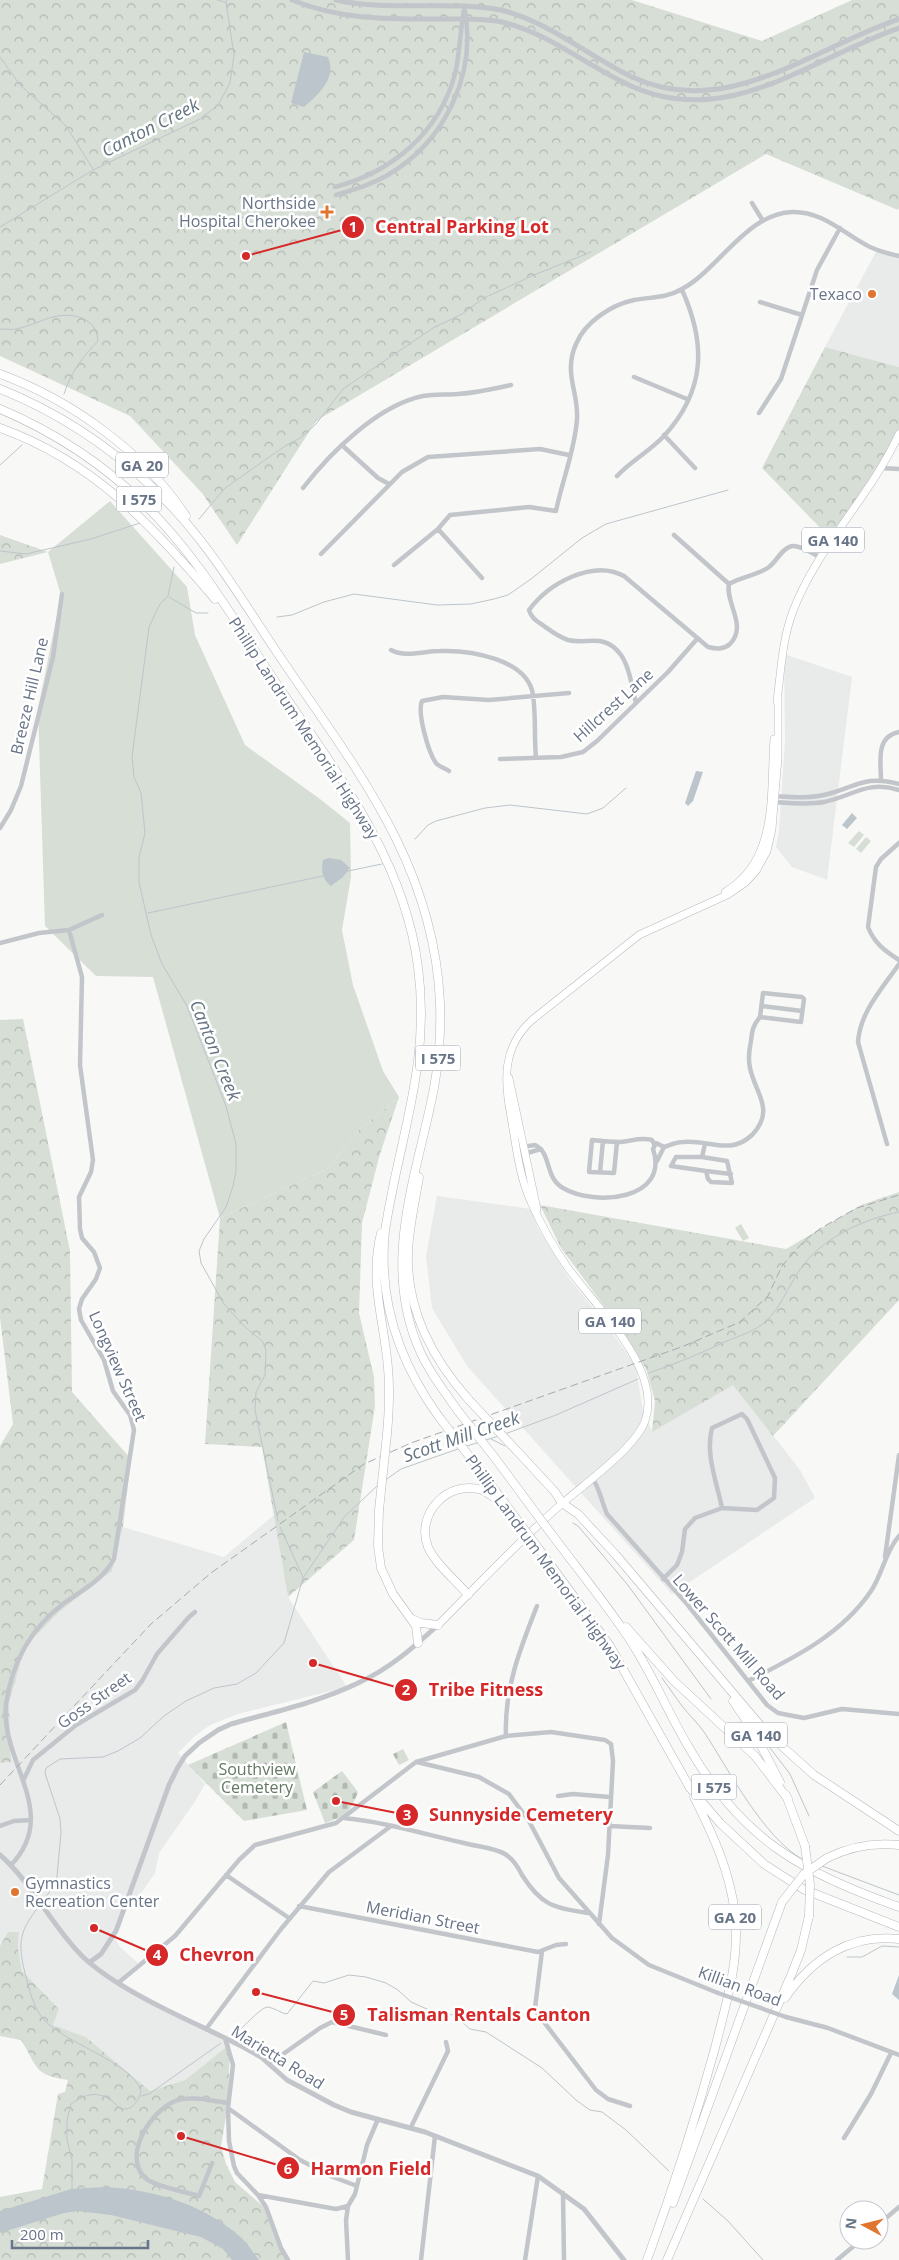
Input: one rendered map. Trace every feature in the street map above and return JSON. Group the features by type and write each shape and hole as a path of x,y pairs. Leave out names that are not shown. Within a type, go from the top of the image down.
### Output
{"highway":[{"name":"GA 20","path":"0,374 53,398 88,420 125,448 171,495 211,553"},
{"name":"Phillip Landrum Memorial Highway","path":"0,389 54,414 120,458 169,503 211,553 384,813 403,850 414,877 431,932 440,1002 438,1056 426,1127 404,1222 401,1256 402,1282 408,1317 419,1348 434,1377 631,1642 688,1747 706,1775 736,1814 764,1840 800,1865 832,1882 899,1907"},
{"name":"Phillip Landrum Memorial Highway","path":"0,409 38,426 75,448 129,489 181,544 241,629 365,818 388,862 406,910 418,969 422,1008 421,1043 416,1085 391,1197 384,1255 387,1304 394,1332 408,1367 439,1417 614,1652 690,1788 731,1834 773,1870 823,1899 899,1927"},
{"name":"GA 20","path":"0,428 65,459 94,478 130,507 170,546 241,629"},
{"path":"426,1127 409,1242 410,1284 415,1310 430,1346 448,1375 555,1492 562,1503"},
{"path":"391,1197 379,1241 376,1272 377,1303 388,1367 389,1399 379,1510 378,1546 381,1568 392,1594 416,1626 418,1643"},
{"path":"468,1594 439,1563 428,1545 425,1532 430,1511 443,1496 466,1488 486,1492 510,1511"},
{"name":"GA 140","path":"562,1503 578,1514 616,1555 715,1675 754,1732 788,1799"},
{"path":"598,1596 674,1681 755,1756 788,1799 805,1846 810,1884 809,1916 799,1956 667,2260"},
{"path":"412,1619 421,1623 438,1625"},
{"path":"715,1675 765,1731 802,1766 899,1831"},
{"name":"GA 20","path":"647,2260 694,2125 727,2000 735,1957 735,1916 726,1869 714,1836 690,1788"},
{"path":"647,2260 684,2175 764,1946 782,1902 804,1874 827,1858 861,1845 878,1843 899,1844"},
{"path":"777,2010 801,1976 830,1953 863,1940 880,1938 899,1939"}],"main road":[{"name":"GA 140","path":"468,1594 562,1503 629,1445 641,1429 647,1415 647,1392 639,1368 626,1343 564,1263 538,1216 520,1151 506,1089 506,1068 510,1050 523,1029 588,974 639,935 712,901 740,881 756,862 766,837 773,799 778,697 782,659 792,613 803,588 881,468 899,434"},
{"path":"555,1492 574,1492"},
{"path":"438,1625 468,1594"}],"street":[{"path":"292,0 326,12 362,18 465,19 498,22 526,30 635,88 666,98 696,101 726,98 756,90 899,28"},
{"path":"336,0 374,5 492,8 521,17 639,80 668,89 694,92 719,90 748,83 899,19"},
{"path":"336,194 366,186 391,173 415,154 436,131 452,105 462,76 468,42 464,6"},
{"path":"335,187 358,180 387,166 410,148 430,126 445,101 454,76 465,19"},
{"path":"752,203 763,220"},
{"path":"394,564 438,529 450,515 529,507 556,511 578,418 571,366 575,346 581,334 610,309 624,303 666,296 682,290 767,217 790,212 807,213 817,216 870,246 899,256"},
{"path":"759,414 781,379 817,270 840,228"},
{"path":"617,476 664,435 679,415 693,385 699,355 696,327 682,290"},
{"path":"760,302 802,315"},
{"path":"634,377 687,399"},
{"path":"303,488 343,445 380,414 410,400 430,395 471,393 511,385"},
{"path":"664,435 694,468"},
{"path":"343,445 378,478 389,484"},
{"path":"321,554 389,484 407,469 428,458 540,449 570,456"},
{"path":"881,468 899,469"},
{"path":"438,529 482,578"},
{"path":"674,534 729,584"},
{"path":"729,584 762,571 775,562 785,549 792,546 798,546 821,558"},
{"path":"636,703 624,661 616,650 598,641 589,639 575,641 559,636 531,616 530,610 536,601 573,576 601,569 614,571 624,576 697,639 714,649 727,646 735,638 736,618 728,590 729,584"},
{"name":"Breeze Hill Lane","path":"0,828 11,810 21,786 53,657 62,594"},
{"name":"Hillcrest Lane","path":"500,759 561,757 582,752 668,672 697,639"},
{"path":"391,650 398,654 460,651 478,653 497,659 516,669 529,681 534,695 536,757"},
{"path":"449,771 437,765 430,750 420,711 422,701 443,697 489,700 569,693"},
{"path":"881,786 882,745 890,735 899,732"},
{"path":"773,799 814,797 829,794 863,781 881,780 899,784"},
{"path":"773,799 824,802 866,787 881,786 899,790"},
{"path":"899,843 881,859 876,867 868,926 878,945 899,960"},
{"path":"0,942 39,933 69,930 102,915"},
{"name":"Longview Street","path":"11,1866 26,1846 31,1820 23,1781 10,1752 4,1724 6,1703 19,1656 26,1643 51,1615 93,1584 110,1565 117,1546 134,1440 130,1415 114,1391 104,1360 81,1320 79,1309 82,1299 96,1279 100,1268 94,1252 82,1238 80,1229 79,1198 91,1172 92,1160 80,1065 82,978 69,930"},
{"path":"887,1144 858,1042 862,1018 899,964"},
{"path":"520,1151 541,1149 550,1173 558,1184 586,1197 601,1199 614,1198 641,1190 650,1180 664,1147 684,1142 724,1147 733,1145 751,1136 758,1128 764,1109 763,1099 750,1069 749,1061 753,1028 760,1017 764,993 802,997 804,999 801,1022 760,1017"},
{"path":"762,1006 802,1011"},
{"path":"617,1142 614,1173 589,1172 592,1140 617,1142 645,1138 652,1140 657,1161"},
{"path":"600,1172 603,1141"},
{"path":"654,1144 659,1143 664,1147"},
{"path":"702,1157 704,1144"},
{"path":"706,1171 711,1182 732,1183 731,1174 727,1161 702,1157 676,1156 671,1166 731,1174"},
{"path":"663,1579 673,1571 680,1559 684,1535 688,1525 700,1515 722,1508 758,1510 769,1504 774,1498 775,1478 747,1419 742,1414 712,1428 711,1458 722,1508"},
{"path":"884,1560 899,1455"},
{"name":"Lower Scott Mill Road","path":"592,1478 597,1483 600,1498 607,1514 687,1604 748,1682 767,1704 778,1713 804,1718 842,1709 899,1714"},
{"path":"748,1682 836,1630 872,1590 884,1560 899,1536"},
{"path":"506,1736 505,1716 510,1681 537,1606"},
{"name":"Goss Street","path":"23,1781 33,1760 76,1724 135,1690 157,1654 195,1612"},
{"path":"90,1962 101,1954 116,1931 169,1785 185,1756 199,1743 224,1727 326,1696 359,1683 400,1658 438,1625"},
{"path":"118,1983 175,1936 226,1875 255,1845 323,1828 344,1818 416,1762 506,1736 551,1732 605,1740 611,1744 613,1761 608,1855 599,1924"},
{"name":"Killian Road","path":"416,1762 472,1775 499,1786 509,1794 529,1822 559,1878 588,1913 621,1946 638,1959 718,1993 828,2028 891,2053 899,2054"},
{"path":"558,1796 573,1794 610,1797"},
{"path":"344,1818 391,1826 484,1847 505,1854 514,1861 533,1892 544,1902 568,1910 588,1913"},
{"path":"0,1826 14,1821 31,1820"},
{"path":"206,2029 289,1918 334,1867 391,1826"},
{"path":"609,1826 650,1828"},
{"name":"Marietta Road","path":"0,1855 34,1892 70,1942 90,1962 118,1983 245,2048 269,2064 287,2080 320,2099 351,2112 411,2127 538,2176 591,2216 624,2260"},
{"path":"226,1875 289,1918"},
{"name":"Meridian Street","path":"299,1906 538,1952 542,1951"},
{"path":"566,1944 556,1945 542,1951 535,2008 596,2090 608,2099 630,2106"},
{"path":"269,2064 320,2028 332,2022 386,2035"},
{"path":"225,2038 233,2066 228,2106 228,2141 234,2166 248,2186 266,2206 281,2248 288,2260"},
{"path":"411,2127 448,2051 446,2042"},
{"path":"844,2138 871,2094 891,2053"},
{"path":"212,2163 199,2196 144,2178 138,2165 138,2149 147,2124 158,2113 175,2101 190,2099 228,2106 300,2160 333,2177 357,2186"},
{"path":"348,2260 346,2220 348,2206 357,2186 367,2145 378,2119"},
{"path":"421,2260 435,2136"},
{"path":"525,2260 538,2176"},
{"path":"563,2193 564,2260"},
{"path":"258,2195 336,2209 348,2206"},
{"path":"889,2216 899,2207"},
{"path":"837,2260 849,2250"}],"shaded area":[{"path":"304,52 328,57 330,72 321,91 304,107 291,103"},
{"path":"878,248 899,254 899,367 825,347"},
{"path":"784,654 852,677 827,880 792,867 776,847 779,831 785,740"},
{"path":"696,771 703,772 693,801 688,806 685,803"},
{"path":"852,813 857,818 847,829 842,825"},
{"path":"329,858 341,860 350,868 343,877 331,886 324,878 322,871 323,860"},
{"path":"437,1196 531,1209 538,1228 568,1277 607,1325 636,1367 643,1412 652,1431 733,1384 800,1470 815,1498 672,1594 467,1366 432,1308 426,1256"},
{"path":"274,1515 288,1597 347,1687 238,1714 210,1725 195,1736 178,1753 205,1784 159,1853 155,1873 138,1898 130,1897 114,1937 120,1947 138,1963 118,1980 230,2044 185,2080 150,2091 86,2037 53,2025 59,2009 22,1971 18,1948 19,1932 8,1932 0,1946 0,1763 11,1762 9,1705 25,1647 59,1612 112,1571 123,1527 224,1557"},
{"path":"899,1975 899,2000 892,1994"},
{"path":"106,2187 141,2191 192,2206 223,2223 237,2234 259,2260 232,2260 223,2249 201,2237 111,2215 78,2211 64,2213 0,2233 0,2211 71,2189"}],"green space":[{"path":"0,0 632,0 762,41 852,0 899,0 899,208 898,210 766,154 316,421 237,545 202,493 130,416 0,356"},
{"path":"825,347 899,367 899,437 881,468 871,477 831,539 762,468"},
{"path":"110,501 187,587 195,635 245,745 350,823 351,877 342,930 353,985 383,1071 399,1097 360,1129 327,1169 220,1218 153,977 96,976 45,926 38,709 61,595 48,552"},
{"path":"0,535 48,552 0,564"},
{"path":"859,831 864,835 854,847 848,843"},
{"path":"866,837 871,841 861,853 856,849"},
{"path":"23,1019 70,1251 72,1392 131,1459 123,1527 112,1571 59,1612 25,1647 9,1704 11,1762 0,1763 0,1446 13,1424 0,1318 0,1020"},
{"path":"399,1097 380,1154 362,1223 359,1313 374,1377 375,1406 354,1540 288,1597 262,1447 205,1444 220,1218 327,1169 360,1129"},
{"path":"899,1192 899,1300 773,1436 733,1385 652,1432 655,1401 646,1369 624,1333 561,1248 540,1205 786,1249 861,1205"},
{"path":"741,1224 749,1238 743,1241 735,1228"},
{"name":"Southview Cemetery","path":"286,1722 307,1810 244,1821 188,1765"},
{"path":"403,1749 409,1760 399,1765 393,1754"},
{"path":"342,1771 358,1792 350,1809 343,1816 325,1823 313,1792"},
{"path":"8,1932 19,1932 18,1948 22,1971 59,2009 53,2025 86,2037 150,2091 185,2080 230,2044 228,2105 221,2146 226,2164 235,2182 264,2207 286,2260 0,2260 0,2197 42,2189 58,2094 65,2092 68,2080 42,2072 34,2063 21,2040 0,2036 0,1946"}],"waterway":[{"path":"217,0 225,2"},
{"name":"Canton Creek","path":"0,227 93,170 200,119 218,105 230,83 234,55 227,0"},
{"path":"0,57 20,85 66,126 93,169"},
{"path":"199,519 225,488 285,446 302,437 316,424 343,389 433,328 462,314 484,298 591,252"},
{"name":"Canton Creek","path":"0,329 16,329 66,315 84,319 93,326 98,341 78,366 64,394"},
{"name":"Canton Creek","path":"0,465 22,445"},
{"path":"277,617 292,615 324,602 354,594 437,605 471,604 494,599 508,595 582,538 606,524 728,490"},
{"name":"Canton Creek","path":"0,551 26,554 91,539 140,523"},
{"name":"Canton Creek","path":"174,567 168,596 160,604 149,627 132,757 134,777 141,793 145,833 139,857 139,882 151,935 162,964 187,1006 226,1106 236,1144 236,1171 226,1207 204,1239 199,1251 201,1263 224,1304 244,1326 263,1342 266,1351 265,1375 256,1392 255,1410 278,1521"},
{"path":"169,597 196,613 208,613"},
{"path":"415,839 428,825 436,821 485,808 510,805 587,814 603,808 626,788"},
{"path":"348,871 382,864"},
{"path":"148,913 323,876"},
{"name":"Scott Mill Creek","path":"649,1373 698,1354 761,1325 775,1311 799,1271 818,1249 857,1225 899,1212"},
{"name":"Scott Mill Creek","path":"505,1434 556,1415 638,1379"},
{"name":"Scott Mill Creek","path":"486,1440 499,1436"},
{"path":"491,1439 505,1446"},
{"name":"Scott Mill Creek","path":"467,1446 480,1442"},
{"name":"Scott Mill Creek","path":"384,1481 401,1469 458,1449"},
{"name":"Canton Creek","path":"42,1902 54,1886 57,1876 61,1833 60,1819 45,1773 46,1768 60,1759 103,1757 118,1751 140,1738 164,1716 186,1701 214,1688 237,1684 256,1673 284,1643 303,1578 345,1516 377,1486"},
{"path":"573,1523 578,1526 627,1584 711,1699"},
{"name":"Canton Creek","path":"280,1527 303,1577"},
{"path":"662,1678 704,1732 760,1819 788,1849 802,1859"},
{"path":"764,1740 790,1774 809,1816"},
{"path":"822,1866 899,1895"},
{"name":"Canton Creek","path":"39,1906 24,1930 21,1944 25,1973 37,2009 43,2019 53,2028 124,2070 141,2090 135,2104 128,2109 120,2108 106,2097 95,2094 85,2096 71,2104 67,2120 67,2140 72,2160 72,2189"},
{"path":"847,1957 862,1957 882,1946 899,1947"},
{"path":"232,2036 265,2008 268,2007 287,2014 313,1981 324,1983 349,1975 366,1977 386,1983 398,1990 411,2002 436,2013 454,2015 470,2029 486,2032 542,2068 576,2100 590,2110 602,2112 626,2130 669,2171"},
{"path":"141,2096 149,2094 221,2043"},
{"path":"703,2199 728,2221 763,2260"}],"railway":[{"path":"0,1785 151,1624 211,1573 364,1464 411,1443 684,1346 740,1322 768,1296 782,1266 804,1241 821,1228 857,1208 899,1195"}],"place":[{"name":"Northside Hospital Cherokee","path":"327,212"},
{"name":"Central Parking Lot","path":"246,256"},
{"name":"Texaco","path":"872,294"},
{"name":"Tribe Fitness","path":"313,1663"},
{"name":"Sunnyside Cemetery","path":"336,1801"},
{"name":"Gymnastics Recreation Center","path":"15,1892"},
{"name":"Chevron","path":"94,1928"},
{"name":"Talisman Rentals Canton","path":"256,1992"},
{"name":"Harmon Field","path":"181,2136"}]}
